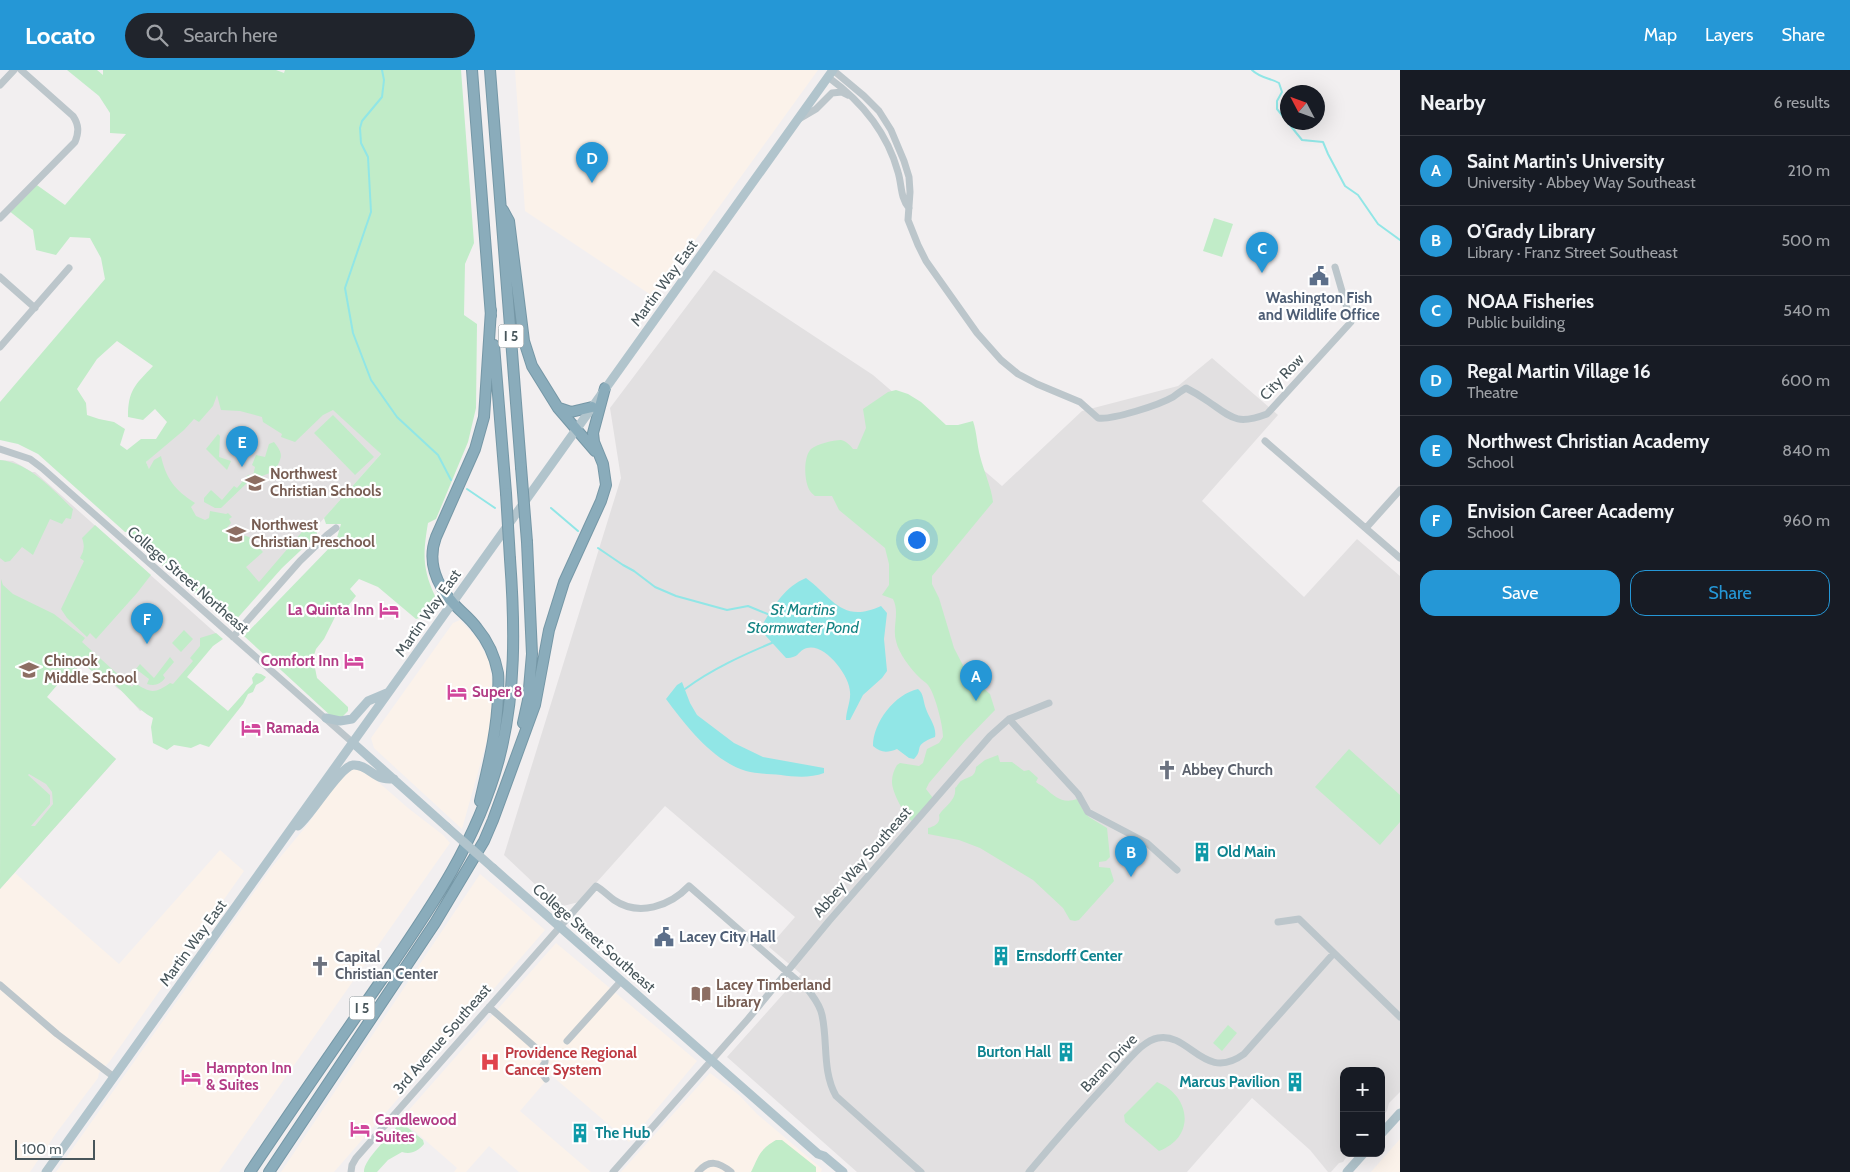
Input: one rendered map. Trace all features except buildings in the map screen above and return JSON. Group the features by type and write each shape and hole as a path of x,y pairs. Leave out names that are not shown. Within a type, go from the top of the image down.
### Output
{"highway":[{"name":"I 5","path":"251,1169 426,916 472,837 500,758 511,693 513,655 510,559 472,70"},
{"name":"I 5","path":"269,1172 435,923 484,841 503,798 517,754 528,700 532,654 527,542 490,70"},
{"path":"501,204 509,221 524,341 532,366 558,408 600,458"},
{"path":"472,837 497,720 498,675 492,656 477,627 452,603 432,569 431,552 475,449 484,417 491,310"},
{"path":"517,754 535,705 549,630 564,582 601,501 606,484 603,464 594,442 593,432 605,388"},
{"path":"558,408 571,412 592,407"}],"main road":[{"name":"Martin Way East","path":"46,1172 831,74"},
{"path":"326,718 340,722 352,719 368,701 387,693"},
{"name":"College Street Southeast","path":"352,742 818,1154 824,1156 843,1172"},
{"path":"290,832 305,820 347,768 354,765 363,767 381,778 394,779"},
{"path":"1385,1130 1400,1113"},
{"name":"College Street Southeast","path":"818,1154 820,1160 835,1172"},
{"path":"1347,1172 1360,1157"}],"street":[{"path":"0,85 14,70"},
{"path":"0,218 75,142 78,135 78,127 73,116 21,70"},
{"path":"831,74 856,99 874,121 885,140 898,172 902,201 909,208"},
{"path":"831,74 864,96 879,111 891,130 909,177 909,208"},
{"path":"799,119 816,108 832,93 842,92 856,99"},
{"name":"City Row","path":"909,208 908,220 926,262 989,348 1018,374 1080,402 1098,418 1112,417 1155,405 1186,388 1209,402 1225,415 1240,420 1252,420 1267,414 1351,322 1336,267"},
{"path":"0,347 70,268"},
{"path":"0,277 35,308"},
{"path":"1265,442 1400,558"},
{"name":"College Street Northeast","path":"0,445 0,449 30,459 42,468 352,742"},
{"path":"1366,528 1400,490"},
{"path":"233,638 300,560 336,528"},
{"name":"Abbey Way Southeast","path":"612,1172 788,973 829,921 990,736 1009,719 1049,703"},
{"path":"1009,719 1078,794 1088,812 1147,843 1177,870"},
{"path":"559,926 596,886 622,905 645,908 669,902 689,886 808,991 820,1008 822,1015 827,1069 832,1089 836,1096 921,1172"},
{"path":"1278,922 1300,920 1400,1017"},
{"name":"3rd Avenue Southeast","path":"351,1172 356,1158 559,926"},
{"name":"Baran Drive","path":"1029,1172 1141,1047 1151,1040 1168,1037 1208,1060 1217,1062 1234,1061 1244,1054 1334,953"},
{"path":"567,1041 621,981"},
{"path":"0,985 57,1034 114,1077"},
{"path":"489,1007 545,1056 545,1062 540,1071 546,1079"},
{"path":"698,1172 705,1165 714,1162 731,1172"}],"shaded area":[{"path":"515,70 818,70 654,297 525,211"},
{"path":"714,270 873,375 1002,486 1082,411 1178,386 1212,358 1278,415 1202,501 1304,597 1357,539 1400,576 1400,1092 1389,1103 1385,1113 1385,1067 1340,1067 1340,1157 1346,1157 1343,1162 1339,1163 1331,1172 1328,1172 1310,1150 1252,1098 1187,1172 857,1172 727,1057 801,974 769,947 795,917 665,806 579,902 559,907 504,855 621,478 610,408"},
{"name":"Northwest Christian Schools","path":"268,344 381,454 231,623 159,496 146,462"},
{"path":"0,460 13,461 35,472 220,637 168,697 140,711 125,693 117,688 76,649 39,691 116,759 0,889"},
{"path":"460,620 476,637 489,661 493,690 491,726 462,829 374,748 371,738 453,623"},
{"path":"359,769 369,774 443,835 450,843 219,1172 56,1172 272,867 308,824 342,774 348,770"},
{"path":"220,850 244,871 30,1172 0,1172 0,889 15,873 119,964"},
{"path":"480,874 545,930 334,1172 281,1172"},
{"path":"556,943 697,1061 629,1142 551,1075 520,1111 591,1172 519,1172 489,1146 466,1172 454,1172 457,1168 401,1119"},
{"path":"710,1073 739,1095 757,1114 822,1169 821,1172 621,1172"},
{"path":"1400,1139 1400,1172 1371,1172"}],"green space":[{"path":"67,70 97,70 103,75 103,70 276,70 284,73 285,70 461,70 474,243 465,264 464,315 477,324 476,408 468,442 436,519 428,523 425,560 428,577 435,596 426,616 416,619 378,587 359,579 350,589 356,596 348,606 336,615 324,639 316,649 313,658 317,678 348,707 348,711 341,718 332,717 244,636 336,541 341,524 326,524 324,518 381,454 333,410 323,415 295,442 281,437 282,434 263,422 262,417 240,411 221,410 217,395 213,406 199,422 194,419 184,430 146,462 149,469 154,460 161,456 172,483 195,503 191,507 196,516 205,520 209,518 210,511 228,513 232,517 229,519 231,523 226,529 238,541 243,535 249,537 263,552 246,567 259,582 307,526 314,525 317,529 317,535 282,568 231,624 136,543 134,536 125,532 38,454 18,444 0,440 0,402 105,279 101,258 90,238 70,237 56,255 36,250 33,230 8,210 34,183 65,205 126,134 110,133 110,113 99,96","holes":["117,341 153,366 131,394 128,417 143,420 155,409 167,422 156,439 141,439 127,450 120,445 125,429 114,422 87,415 86,403 77,389 97,359"]},
{"path":"1214,218 1233,224 1222,257 1203,251"},
{"path":"896,390 908,394 921,402 946,425 958,425 973,421 980,456 993,502 932,576 932,584 939,598 954,648 968,675 990,694 995,710 929,783 926,789 933,798 912,821 902,809 896,797 892,785 892,777 897,765 900,763 919,766 923,763 927,749 939,743 943,737 936,702 931,689 909,665 897,646 895,636 895,604 893,599 882,595 889,585 889,564 885,548 839,510 832,496 815,496 811,493 806,482 805,470 808,453 817,445 841,440 848,443 853,449 857,449 866,428 863,409 888,392"},
{"path":"333,415 374,457 355,475 314,433"},
{"path":"218,434 220,436 219,457 231,461 227,470 206,449"},
{"path":"274,442 281,453 275,471 249,481 221,508 215,508 204,502 204,498 211,490 222,500 234,486 237,488 248,475 253,476 255,467 252,465 256,455 265,457 269,444"},
{"path":"0,460 21,466 40,478 73,509 71,519 66,518 62,524 50,519 33,555 22,547 10,561 5,562 0,558"},
{"path":"95,525 151,575 96,639 90,633 87,637 67,618 61,609 84,561 80,558 84,548 82,538"},
{"name":"Chinook Middle School","path":"1,579 3,585 13,594 54,614 85,638 82,642 132,687 135,683 152,691 170,683 173,684 193,661 190,658 200,646 200,638 216,633 223,639 213,646 187,677 228,711 253,683 252,678 256,673 266,677 256,685 253,692 248,694 243,704 209,747 200,744 191,748 174,745 167,750 153,743 151,727 153,718 136,706 108,679 90,670 85,664 78,666 75,673 81,683 67,683 64,677 47,697 116,759 0,889","holes":["28,775 46,784 52,792 53,804 35,826 31,826 50,804 50,795"]},
{"path":"184,630 193,639 181,652 172,643"},
{"path":"170,657 174,662 163,675 165,678 157,684 147,684 149,679 136,669 140,664 154,678"},
{"path":"1349,749 1400,795 1400,822 1380,845 1315,787"},
{"path":"998,755 1000,762 1012,762 1024,771 1029,770 1038,778 1036,782 1056,797 1068,801 1077,799 1089,817 1107,828 1110,857 1106,861 1099,862 1099,867 1110,868 1114,881 1079,920 1070,920 1063,908 1033,880 980,848 959,840 928,834 928,828 938,822 939,815 954,796 955,788 960,782 973,775 976,767 985,760"},
{"path":"1228,1025 1237,1033 1222,1051 1213,1043"},
{"path":"1157,1082 1168,1088 1177,1097 1185,1116 1184,1127 1179,1136 1171,1145 1159,1151 1125,1122 1124,1115"},
{"path":"402,1123 423,1140 424,1144 414,1152 402,1152 388,1160 377,1172 364,1172 372,1155 398,1125"},
{"path":"776,1140 782,1140 816,1167 816,1172 751,1172 763,1150"}],"water":[{"name":"St Martins Stormwater Pond","path":"806,578 831,600 847,610 857,612 868,611 881,606 887,613 884,639 887,671 863,695 850,720 846,720 850,695 849,685 841,670 829,656 814,648 807,648 794,657 786,658 765,635 763,624 776,604 786,591"},
{"path":"682,682 697,715 734,743 763,757 824,768 824,773 803,777 755,773 734,766 722,759 691,731 666,699 677,685"},
{"path":"918,689 934,726 935,737 921,745 914,759 909,758 897,749 884,752 873,746 877,728 887,710 901,697"}],"waterway":[{"path":"382,70 384,80 382,97 362,121 360,128 361,143 368,157 371,212 345,288 353,333 371,380 397,417 438,455 451,480"},
{"path":"1252,70 1258,75 1279,83 1282,92 1277,101 1277,109 1302,140 1323,142 1345,186 1358,195 1378,224 1400,240"},
{"path":"467,489 495,508"},
{"path":"551,508 578,531"},
{"path":"598,548 655,587 676,596 727,610 748,606 770,615"},
{"path":"685,689 728,663 774,642"}],"place":[{"name":"Regal Martin Village 16","path":"592,183"},
{"name":"NOAA Fisheries","path":"1262,273"},
{"name":"Washington Fish and Wildlife Office","path":"1319,276"},
{"name":"Northwest Christian Academy","path":"242,467"},
{"name":"Northwest Christian Schools","path":"255,483"},
{"name":"Northwest Christian Preschool","path":"236,534"},
{"name":"La Quinta Inn","path":"389,610"},
{"name":"Envision Career Academy","path":"147,644"},
{"name":"Comfort Inn","path":"354,661"},
{"name":"Chinook Middle School","path":"29,670"},
{"name":"Super 8","path":"457,692"},
{"name":"Saint Martin's University","path":"976,701"},
{"name":"Ramada","path":"251,728"},
{"name":"Abbey Church","path":"1167,770"},
{"name":"Old Main","path":"1202,852"},
{"name":"O'Grady Library","path":"1131,877"},
{"name":"Lacey City Hall","path":"664,937"},
{"name":"Ernsdorff Center","path":"1001,956"},
{"name":"Capital Christian Center","path":"320,966"},
{"name":"Lacey Timberland Library","path":"701,994"},
{"name":"Burton Hall","path":"1066,1052"},
{"name":"Providence Regional Cancer System","path":"490,1062"},
{"name":"Hampton Inn & Suites","path":"191,1077"},
{"name":"Marcus Pavilion","path":"1295,1082"},
{"name":"Candlewood Suites","path":"360,1129"},
{"name":"The Hub","path":"580,1133"}]}
